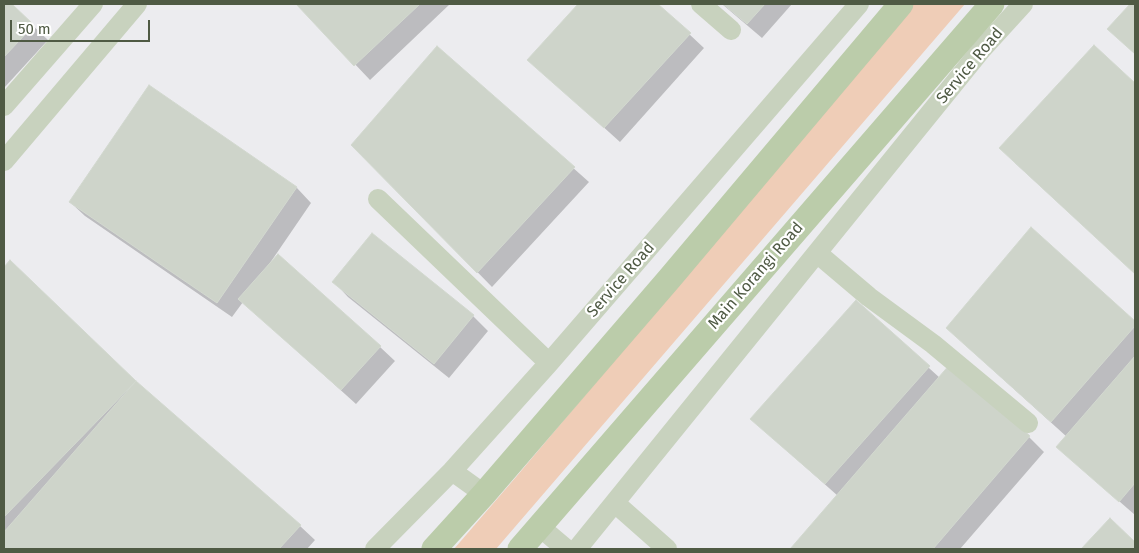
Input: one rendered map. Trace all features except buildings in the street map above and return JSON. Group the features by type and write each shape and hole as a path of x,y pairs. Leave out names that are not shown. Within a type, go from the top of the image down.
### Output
{"main road":[{"path":"434,549 484,494 670,278 901,4"},
{"name":"Main Korangi Road","path":"520,549 992,4"}],"street":[{"path":"4,106 93,4"},
{"path":"4,161 137,4"},
{"path":"701,4 730,30"},
{"name":"Service Road","path":"375,549 452,471 549,363 859,4"},
{"name":"Service Road","path":"578,549 982,49 1023,4"},
{"path":"378,199 549,363"},
{"path":"817,253 869,297 933,344 1028,423"},
{"path":"452,471 484,494"},
{"path":"615,503 667,549"},
{"path":"540,527 566,549"}],"shaded area":[{"path":"914,4 965,4 496,549 454,549 516,477"}]}
